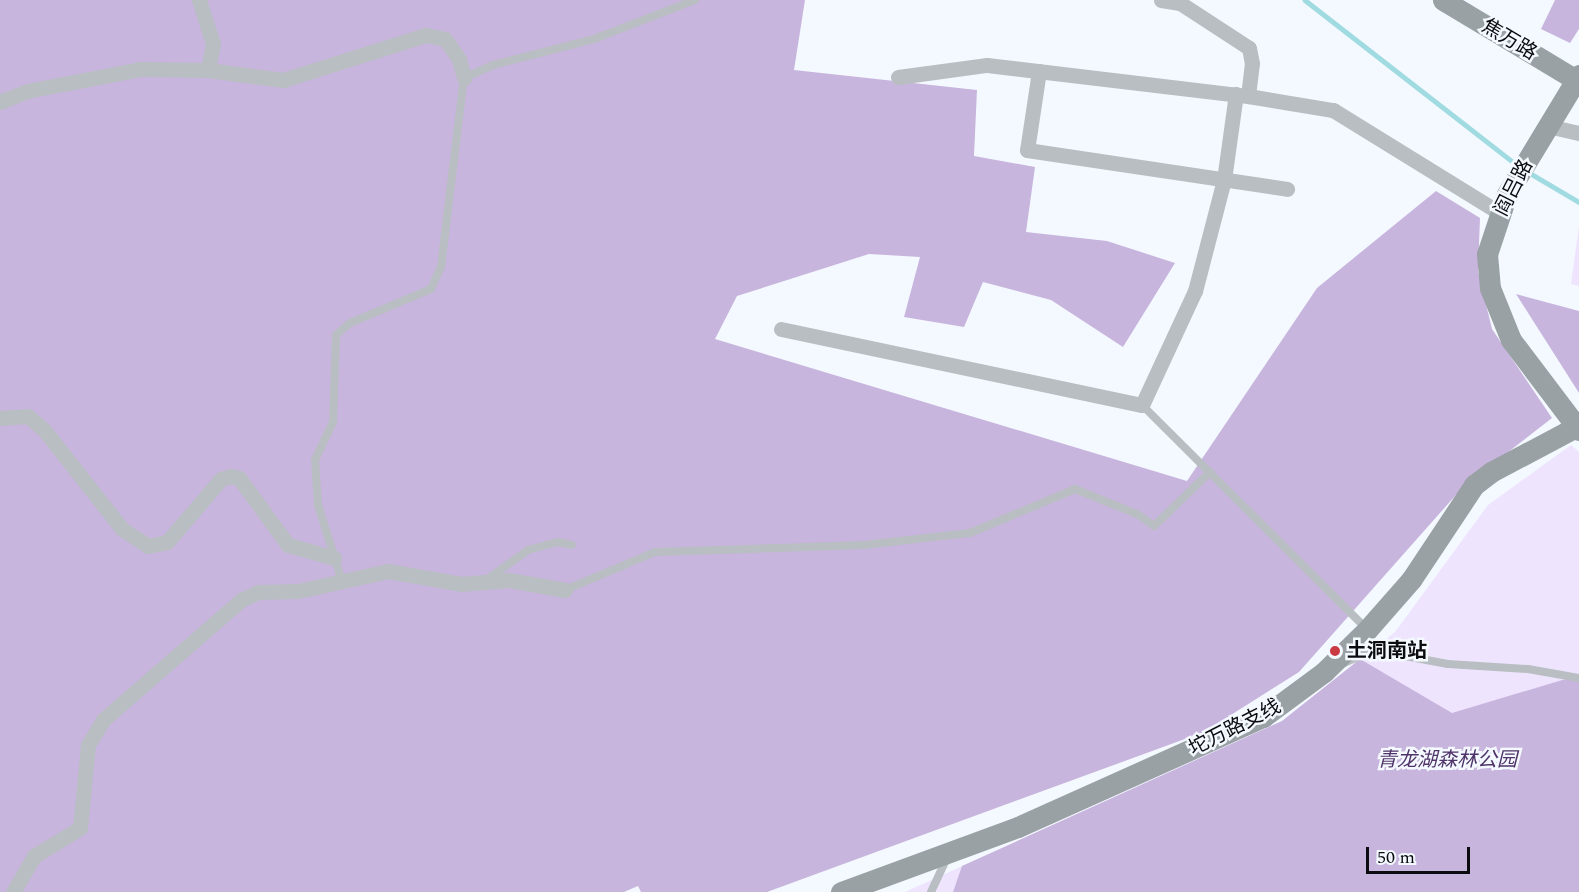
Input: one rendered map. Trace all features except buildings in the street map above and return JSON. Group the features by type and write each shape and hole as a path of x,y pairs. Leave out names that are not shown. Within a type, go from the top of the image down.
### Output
{"main road":[{"name":"焦万路","path":"1443,0 1578,78"},
{"name":"阎吕路","path":"1577,429 1511,340 1490,288 1487,254 1503,203 1578,78"},
{"name":"坨万路支线","path":"841,892 949,854 1088,797 1242,727 1294,697 1324,672 1367,630 1411,580 1474,485 1491,472 1577,429"}],"street":[{"path":"781,329 1142,405 1195,291 1224,180 1242,95 1252,63 1249,48 1180,3 1161,0"},
{"path":"202,3 213,44 208,70"},
{"path":"0,102 27,91 140,69 208,70 282,80 426,35 445,39 459,59 465,78"},
{"path":"898,77 987,65 1242,95 1333,110 1503,203"},
{"path":"1039,71 1027,150 1287,189"},
{"path":"1543,135 1579,133"},
{"path":"0,418 28,416 45,431 122,529 148,546 167,542 221,478 231,476 239,478 288,545 334,558"},
{"path":"12,892 34,856 80,828 88,745 103,720 241,600 258,592 298,591 341,579 388,571 461,584 509,580 565,590"}],"lane":[{"path":"341,579 318,506 315,460 333,422 336,335 350,323 431,289 441,267 465,78 493,65 594,39 695,0"},
{"path":"1142,405 1367,630"},
{"path":"565,590 656,552 864,545 970,533 1076,489 1137,514 1154,526 1210,472"},
{"path":"483,582 528,550 558,542 572,545"},
{"path":"1324,672 1373,650 1448,664 1528,669 1579,678"},
{"path":"931,892 949,854"}],"green space":[{"path":"0,0 805,0 794,70 977,90 974,156 1035,167 1026,232 1107,241 1175,263 1123,347 1051,300 983,282 964,327 904,317 920,257 869,254 737,296 715,339 1187,481 1317,288 1436,191 1480,218 1478,271 1492,329 1552,418 1463,487 1299,672 1204,732 767,892 641,892 638,886 624,892 0,892"},
{"path":"1555,0 1579,0 1579,29 1570,43 1541,29"},
{"path":"1579,226 1579,286 1571,284"},
{"path":"1516,294 1579,311 1579,393"},
{"name":"青龙湖森林公园","path":"1571,445 1579,452 1579,892 905,892 1282,721 1395,632 1488,505"},
{"name":"青龙湖森林公园","path":"1360,659 1452,713 1579,675 1579,892 953,892 962,866 1282,721"}],"waterway":[{"path":"1305,0 1518,166"},
{"path":"1528,172 1579,202"}],"place":[{"name":"土洞南站","path":"1335,651"}]}
